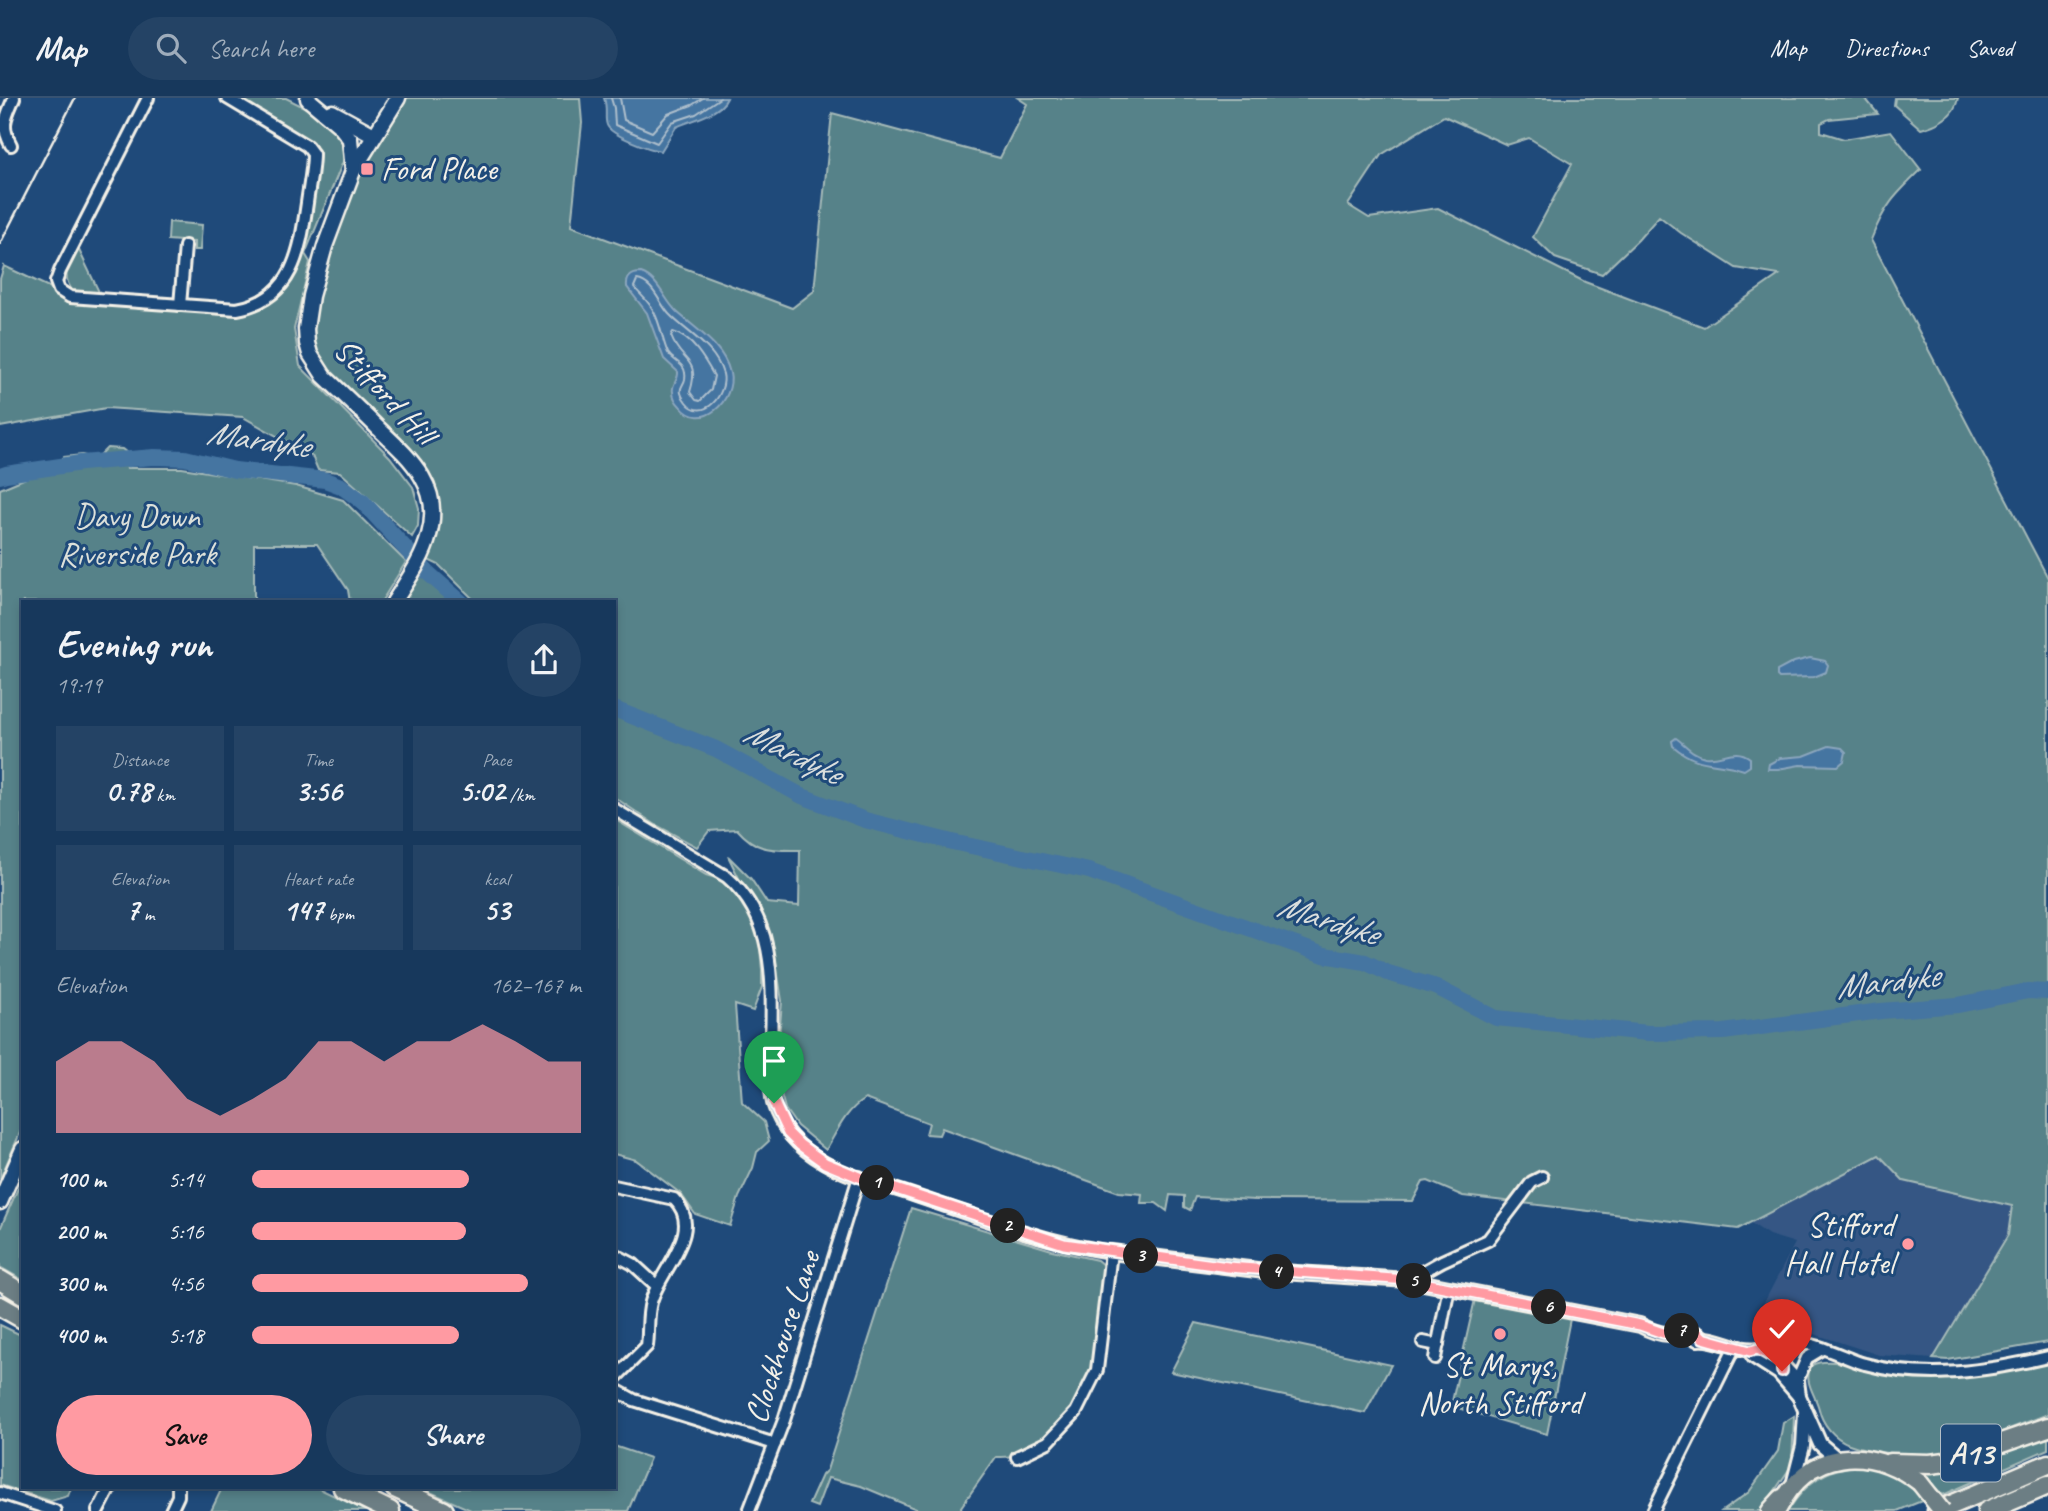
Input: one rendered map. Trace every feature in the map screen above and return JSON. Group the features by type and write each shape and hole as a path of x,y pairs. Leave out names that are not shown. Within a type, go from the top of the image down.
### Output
{"highway":[{"path":"0,1280 21,1292"},
{"path":"0,1306 21,1318"},
{"name":"A13","path":"1890,1463 1946,1462 2048,1427"},
{"name":"A13","path":"1940,1511 2048,1464"},
{"name":"A13","path":"1987,1511 2048,1485"},
{"path":"346,1489 390,1511"},
{"path":"397,1489 444,1511"}],"main road":[{"name":"Stifford Hill","path":"308,98 340,126 350,139 353,171"},
{"path":"308,98 374,135"},
{"name":"Stifford Hill","path":"395,600 425,547 430,533 432,498 425,479 410,458 324,376 310,354 306,329 311,296 325,246 353,171 398,98"},
{"path":"0,1202 21,1154"},
{"path":"1781,1502 1808,1472 1828,1462 1855,1457 1890,1463 1920,1483 1940,1511"}],"street":[{"path":"11,145 4,133 5,121 14,98"},
{"path":"148,98 56,282 60,290 70,297 237,309 256,305 278,288 289,273 301,243 313,154 307,146 227,98"},
{"path":"180,305 185,246"},
{"path":"616,809 652,834 714,868 740,889 750,903 762,928 772,976 771,1091 779,1118 800,1145 825,1163 859,1177 1048,1239 1111,1252 1265,1271 1408,1280 1449,1287 1634,1325 1647,1335 1659,1339 1703,1338 1735,1346 1750,1351 1754,1357 1782,1370 1797,1381"},
{"name":"Clockhouse Lane","path":"749,1511 775,1444 859,1177"},
{"path":"1408,1280 1488,1240 1532,1182 1542,1177"},
{"path":"616,1186 674,1199 684,1214 685,1231 651,1300 647,1346 616,1377"},
{"path":"1017,1457 1048,1442 1076,1412 1097,1370 1111,1252"},
{"path":"616,1255 633,1264 657,1286"},
{"path":"1435,1358 1449,1287"},
{"path":"1423,1342 1438,1345"},
{"path":"1782,1370 1788,1352 1796,1346 1808,1343 1866,1365 1911,1373 1953,1374 2008,1367 2048,1357"},
{"path":"1653,1511 1735,1346"},
{"path":"1822,1349 1807,1358 1797,1381 1799,1396 1820,1444 1841,1459"},
{"path":"1782,1370 1799,1396"},
{"path":"616,1390 634,1400 775,1444"},
{"path":"1781,1502 1803,1446 1805,1413"},
{"path":"98,1511 109,1489"},
{"path":"171,1511 178,1496 178,1489"},
{"path":"0,1493 55,1511"}],"shaded area":[{"path":"1879,1155 1904,1181 2012,1206 2008,1235 1933,1359 1879,1355 1756,1318 1795,1243 1769,1235 1751,1223"}],"green space":[{"path":"232,98 286,98 320,115 340,134 345,157 305,254 310,262 294,329 300,366 390,457 413,487 419,508 418,526 412,537 340,472 318,470 312,456 243,417 106,408 0,427 0,279 4,266 70,297 244,311 262,306 279,293 306,234 316,145"},
{"path":"406,98 580,98 582,123 571,226 792,308 814,291 832,113 1000,158 1027,104 1018,98 1865,98 1878,114 1829,119 1821,123 1821,132 1844,139 1891,131 1921,170 1891,202 1871,240 2048,578 2048,1342 1948,1360 1933,1359 2008,1235 2012,1206 1904,1181 1879,1155 1738,1229 1463,1196 1428,1181 1423,1182 1413,1201 1195,1197 1190,1210 1184,1207 1184,1196 1170,1195 1167,1211 1156,1203 1141,1203 1142,1194 1119,1192 942,1128 939,1135 926,1134 929,1123 865,1099 847,1115 826,1150 797,1126 785,1109 776,1075 782,1001 774,949 728,856 751,879 767,903 799,906 800,850 758,846 737,829 709,831 697,847 656,825 616,798 616,600 474,600 439,565 426,559 437,530 439,504 434,482 423,463 407,444 335,379 316,355 313,338 315,317 326,265 351,192 374,145","holes":["1444,116 1507,145 1529,138 1572,164 1533,237 1555,258 1602,274 1659,216 1736,268 1779,275 1704,327 1585,282 1438,208 1369,218 1348,205 1381,155"]},
{"path":"1895,98 1958,98 1949,115 1921,129 1894,105"},
{"path":"169,222 202,225 200,250 194,250 194,242 168,240"},
{"path":"77,246 100,294 73,291 69,285 67,269"},
{"name":"Davy Down Riverside Park","path":"107,448 122,449 131,456 127,468 182,468 296,486 343,500 406,562 382,600 350,600 348,590 317,544 254,544 254,600 21,600 21,1131 0,1179 0,489 26,478 50,473 64,457 90,457 89,466"},
{"path":"424,571 457,600 402,600"},
{"path":"616,820 706,875 726,881 744,900 758,927 762,970 762,987 753,1011 735,1005 742,1102 764,1122 769,1141 757,1152 730,1226 695,1214 681,1194 636,1160 616,1155"},
{"path":"21,1182 21,1279 0,1267 0,1229"},
{"path":"911,1208 1052,1250 1097,1260 1103,1265 1099,1331 1092,1371 1083,1394 1057,1428 1023,1453 996,1457 961,1507 962,1511 921,1511 861,1486 828,1478 817,1507 809,1504 827,1470"},
{"path":"1475,1299 1570,1319 1547,1434 1451,1406"},
{"path":"1196,1323 1391,1365 1365,1413 1171,1372"},
{"path":"0,1325 21,1335 21,1489 71,1489 68,1496 51,1501 0,1485"},
{"path":"2048,1359 2048,1414 1952,1452 1934,1456 1882,1452 1844,1441 1834,1434 1823,1420 1808,1376 1812,1365 1821,1362 1843,1363 1900,1377 1938,1378 1975,1374"},
{"path":"1794,1416 1792,1465 1761,1511 1722,1511 1749,1492 1778,1451 1783,1423"},
{"path":"2048,1430 2048,1449 1943,1495 1916,1469"},
{"path":"616,1447 650,1458 628,1511 473,1511 423,1489 616,1489"},
{"path":"1860,1466 1895,1477 1910,1486 1924,1500 1897,1511 1788,1511 1802,1492 1818,1478 1837,1470"},
{"path":"222,1489 320,1489 366,1511 211,1511"}],"water":[{"path":"604,98 727,98 712,112 676,127 661,151 631,141 610,129 606,122"},
{"path":"641,273 657,285 677,312 716,346 727,363 730,373 728,393 716,410 707,415 689,414 674,398 673,389 678,372 664,359 647,313 627,287 630,277"},
{"path":"1810,658 1825,661 1828,665 1826,672 1814,677 1777,676 1777,671 1794,662"},
{"path":"1676,738 1700,756 1717,757 1739,753 1750,758 1750,766 1744,770 1692,758 1673,746 1672,741"},
{"path":"1829,746 1842,748 1846,752 1844,761 1838,766 1800,765 1768,769 1769,764 1780,758 1804,756"}],"waterway":[{"name":"Mardyke","path":"0,476 81,463 154,457 185,458 235,470 325,480 341,486 363,502 428,573 459,600"},
{"name":"Mardyke","path":"616,710 716,749 802,796 865,820 952,842 1089,871 1324,955 1365,962 1388,973 1436,987 1496,1018 1648,1033 1723,1032 1881,1011 1958,1005 2028,991 2048,992"}],"railway":[{"path":"0,244 75,98"}],"place":[{"name":"Ford Place","path":"367,169"},
{"name":"Stifford Hall Hotel","path":"1908,1244"},
{"name":"St Marys, North Stifford","path":"1500,1334"}],"route":[{"path":"774,1103 788,1133 813,1156 825,1163 859,1177 1064,1244 1228,1267 1408,1280 1449,1287 1640,1325 1660,1333 1698,1333 1703,1338 1750,1351 1758,1349 1782,1363 1782,1371"}]}
